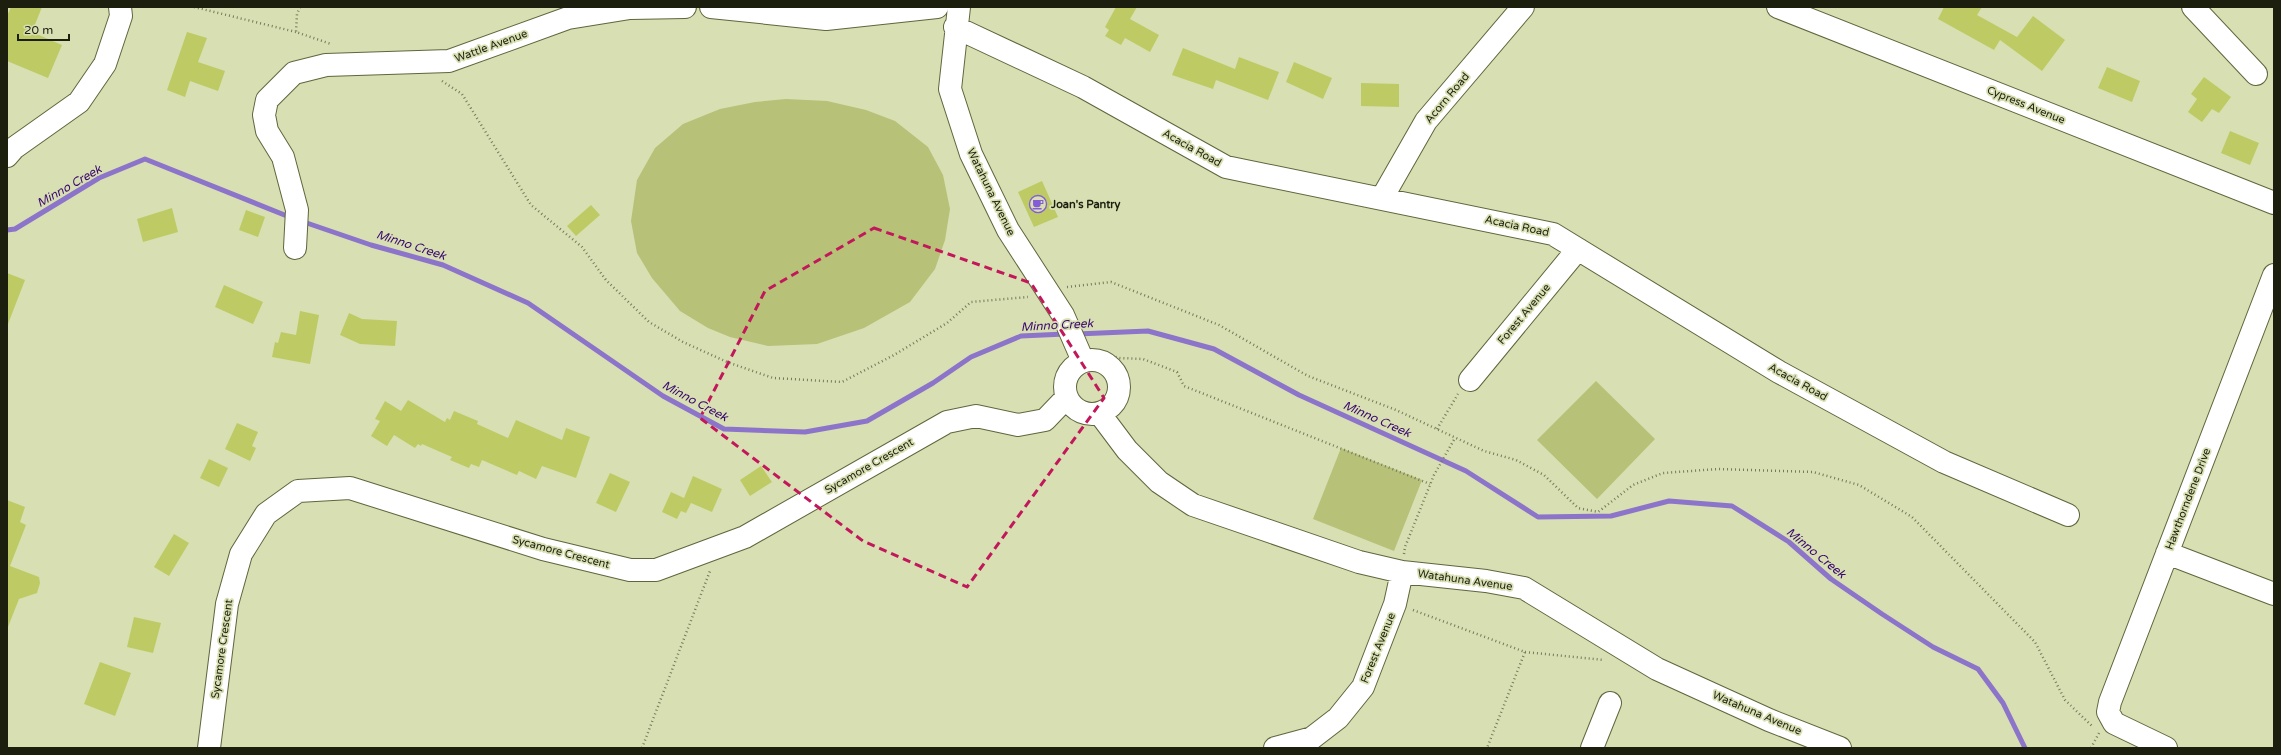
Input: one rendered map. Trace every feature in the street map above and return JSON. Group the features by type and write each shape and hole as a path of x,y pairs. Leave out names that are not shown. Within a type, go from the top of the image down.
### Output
{"street":[{"path":"7,156 14,148 79,102 105,64 121,16 120,7"},
{"name":"Wattle Avenue","path":"296,229 283,157 267,131 264,115 267,100 294,73 326,65 449,61 568,18 630,8 685,7"},
{"path":"711,7 826,19 937,7"},
{"name":"Acorn Road","path":"1382,198 1426,121 1523,7"},
{"name":"Cypress Avenue","path":"1778,7 2274,203"},
{"path":"2193,7 2256,74"},
{"name":"Acacia Road","path":"957,17 1226,167 1554,234 1779,372 1937,458 2068,516"},
{"name":"Watahuna Avenue","path":"957,17 950,89 971,154 1008,230 1047,289 1067,323 1079,351"},
{"name":"Forest Avenue","path":"1470,380 1578,249"},
{"name":"Hawthorndene Drive","path":"2106,728 2110,702 2274,275"},
{"path":"1079,351 1092,360 1102,361 1110,366 1118,376 1120,386 1118,396 1114,404 1100,414 1091,415 1081,412 1073,407 1067,397 1065,388 1066,378 1079,351"},
{"name":"Sycamore Crescent","path":"209,748 227,604 241,554 266,514 298,491 350,488 543,549 630,570 656,570 719,548 745,537 947,422 976,416 1018,426 1038,422 1045,420 1067,397"},
{"name":"Watahuna Avenue","path":"1100,414 1127,450 1159,482 1193,505 1359,562 1402,572 1486,581 1524,588 1657,669 1769,720 1840,748"},
{"path":"2167,553 2274,594"},
{"name":"Forest Avenue","path":"1275,748 1312,738 1338,718 1363,687 1396,604 1402,572"},
{"path":"1592,748 1610,703"},
{"path":"2106,728 2166,748"}],"path":[{"path":"194,7 296,32 334,45"},
{"path":"296,32 297,14 300,7"},
{"path":"436,78 462,94 531,206 560,231 582,247 606,280 649,322 684,342 727,362 773,378 842,382 894,355 947,323 971,302 1029,297 1047,289 1111,282 1219,325 1308,376 1396,410 1484,451 1516,460 1544,475 1578,508 1598,512 1633,485 1663,473 1718,469 1813,472 1859,485 1912,518 2030,636 2035,642 2065,700 2106,728"},
{"path":"1079,351 1120,358 1143,359 1177,372 1184,386 1430,484"},
{"path":"1437,429 1453,399 1470,380"},
{"path":"1402,572 1405,547 1430,484 1455,438"},
{"path":"642,748 719,548"},
{"path":"1396,604 1525,652 1605,661"},
{"path":"1487,748 1525,652"}],"highlighted area":[{"path":"874,228 1031,283 1104,398 967,587 863,541 700,418 765,291"}],"green space":[{"path":"786,99 827,101 866,110 895,121 928,147 943,175 950,209 945,240 935,269 910,302 864,328 817,344 768,346 730,337 708,328 680,311 652,278 637,253 631,221 637,180 655,148 683,124 720,109 755,102"},
{"path":"1596,381 1655,439 1597,499 1537,440"},
{"path":"1341,448 1422,480 1394,551 1313,519"}],"building":[{"path":"11,7 42,7 32,32 62,45 48,78 7,61 7,16"},
{"path":"1116,7 1137,7 1130,19 1159,35 1150,52 1125,38 1121,45 1105,36 1109,30 1105,27"},
{"path":"1944,7 1982,7 1977,15 2017,37 2033,16 2065,40 2042,71 2000,40 1994,50 1938,19"},
{"path":"187,32 207,38 198,62 225,71 218,91 190,81 185,97 167,90"},
{"path":"1183,48 1235,69 1239,57 1279,72 1268,100 1216,80 1213,89 1172,75"},
{"path":"1294,62 1332,78 1323,99 1286,82"},
{"path":"2107,67 2140,81 2132,102 2098,88"},
{"path":"2204,77 2231,97 2219,113 2212,109 2202,122 2188,112 2197,99 2191,94"},
{"path":"1361,83 1399,84 1399,107 1361,106"},
{"path":"2230,131 2259,143 2250,165 2221,153"},
{"name":"Joan's Pantry","path":"1042,181 1058,217 1034,227 1018,192"},
{"path":"591,205 600,215 576,236 567,226"},
{"path":"172,208 178,232 143,242 137,219"},
{"path":"246,210 265,217 258,237 239,230"},
{"path":"7,273 25,280 8,324 7,324"},
{"path":"224,285 263,302 253,324 215,307"},
{"path":"300,311 319,315 310,364 272,357 275,342 278,343 281,332 296,335"},
{"path":"349,313 362,319 397,321 395,346 360,344 340,335"},
{"path":"408,400 445,422 447,418 450,420 454,411 478,421 477,424 508,438 516,420 562,440 566,428 590,437 576,478 542,466 536,479 519,471 517,475 482,460 479,467 471,464 469,468 450,460 452,457 422,444 421,446 418,444 415,448 394,435 387,446 371,436 380,421 375,419 385,401 401,411"},
{"path":"237,423 258,432 252,446 256,448 250,461 225,449"},
{"path":"209,459 228,468 219,487 200,478"},
{"path":"761,466 772,482 750,496 740,480"},
{"path":"610,473 630,482 616,512 596,503"},
{"path":"693,476 722,489 712,512 691,503 686,513 681,511 677,519 662,512 671,492 684,498"},
{"path":"7,500 25,507 20,522 26,525 10,566 39,577 40,583 37,593 19,599 8,627"},
{"path":"174,534 189,543 169,576 154,567"},
{"path":"134,617 161,623 153,653 127,647"},
{"path":"100,662 131,673 115,716 84,704"}],"waterway":[{"name":"Minno Creek","path":"7,230 15,229 99,178 145,159 292,218"},
{"name":"Minno Creek","path":"301,221 371,245 443,265 528,303 663,396 724,429 805,432 867,421 933,383 971,357 1021,336 1065,334"},
{"name":"Minno Creek","path":"1077,334 1148,331 1214,349 1299,395 1466,471 1538,517 1611,516 1669,501 1732,506 1789,542 1831,579 1882,614 1933,647 1978,669 2003,703 2025,748"}],"place":[{"name":"Joan's Pantry","path":"1038,204"}]}
